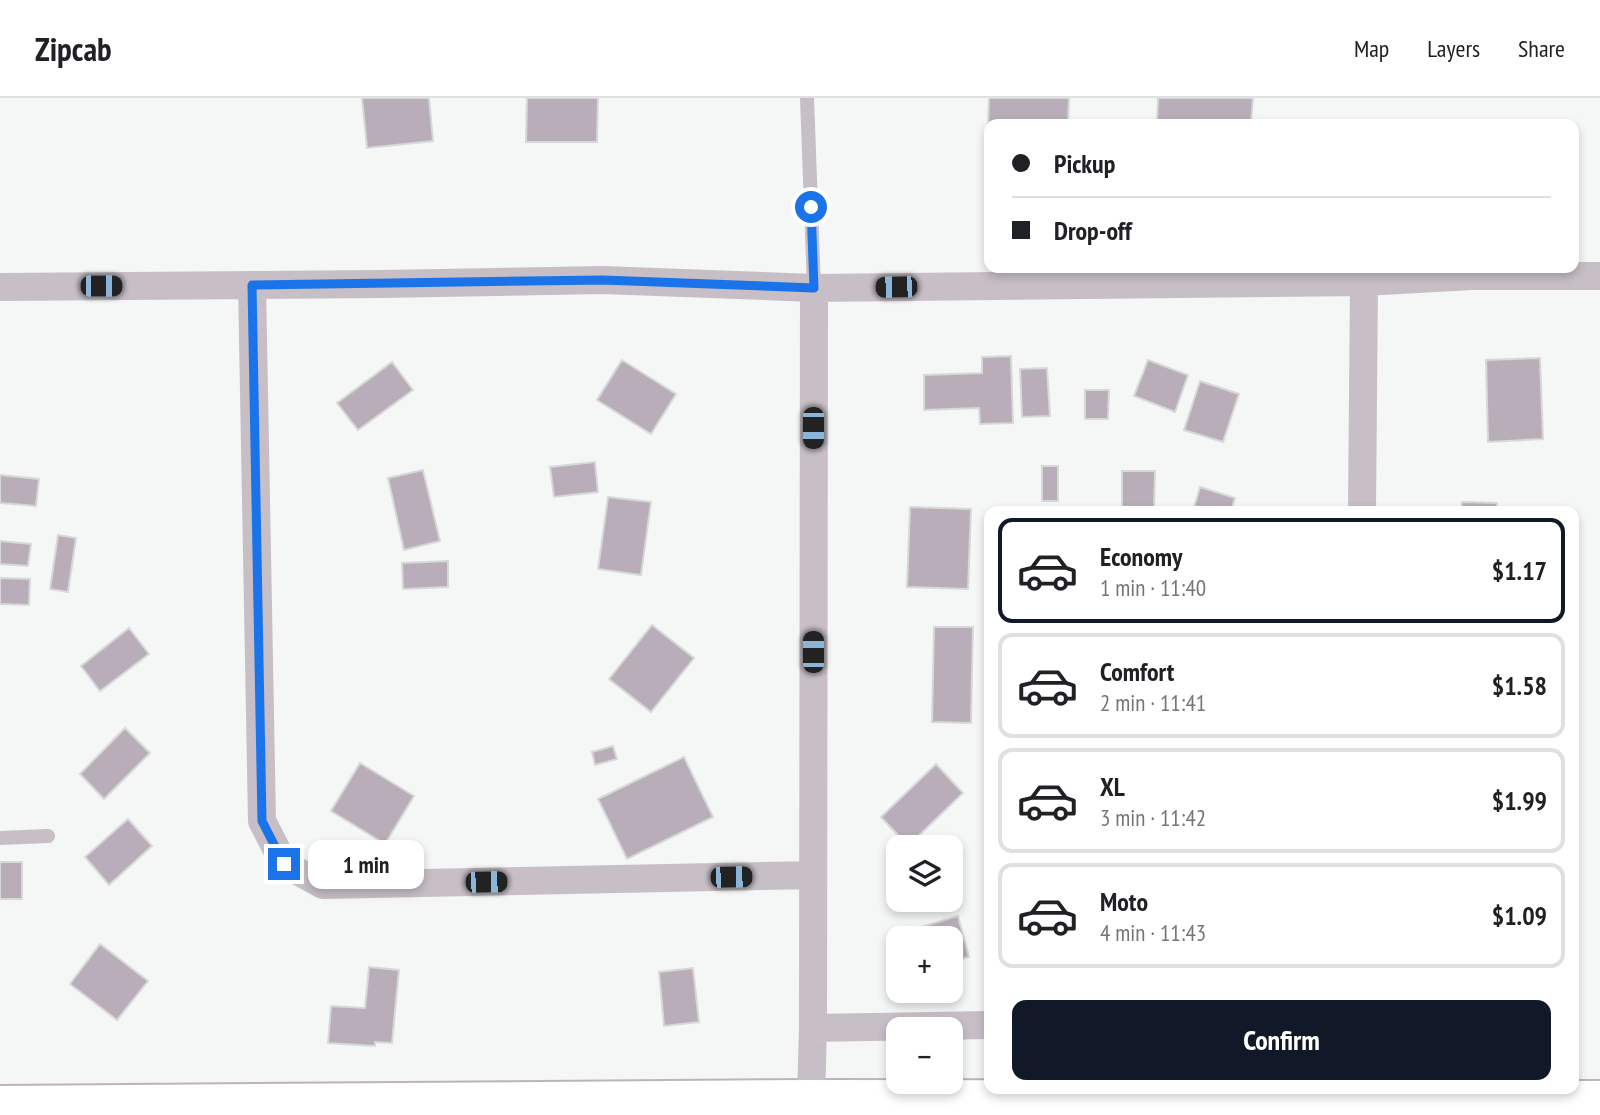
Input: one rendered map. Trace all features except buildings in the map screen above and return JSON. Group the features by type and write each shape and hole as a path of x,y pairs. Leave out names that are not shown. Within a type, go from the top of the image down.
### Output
{"street":[{"path":"0,287 603,280 814,288 1364,282 1472,276 1600,276"},
{"path":"1362,506 1364,282"},
{"path":"252,285 262,821 284,864 323,885 813,875"},
{"path":"811,1099 814,288"},
{"path":"813,1028 984,1025"},
{"path":"0,1105 811,1099 1600,1100"}],"lane":[{"path":"807,98 814,288"},
{"path":"0,838 48,836"}],"route":[{"path":"284,864 262,821 252,285 603,280 814,288 811,207"}]}
